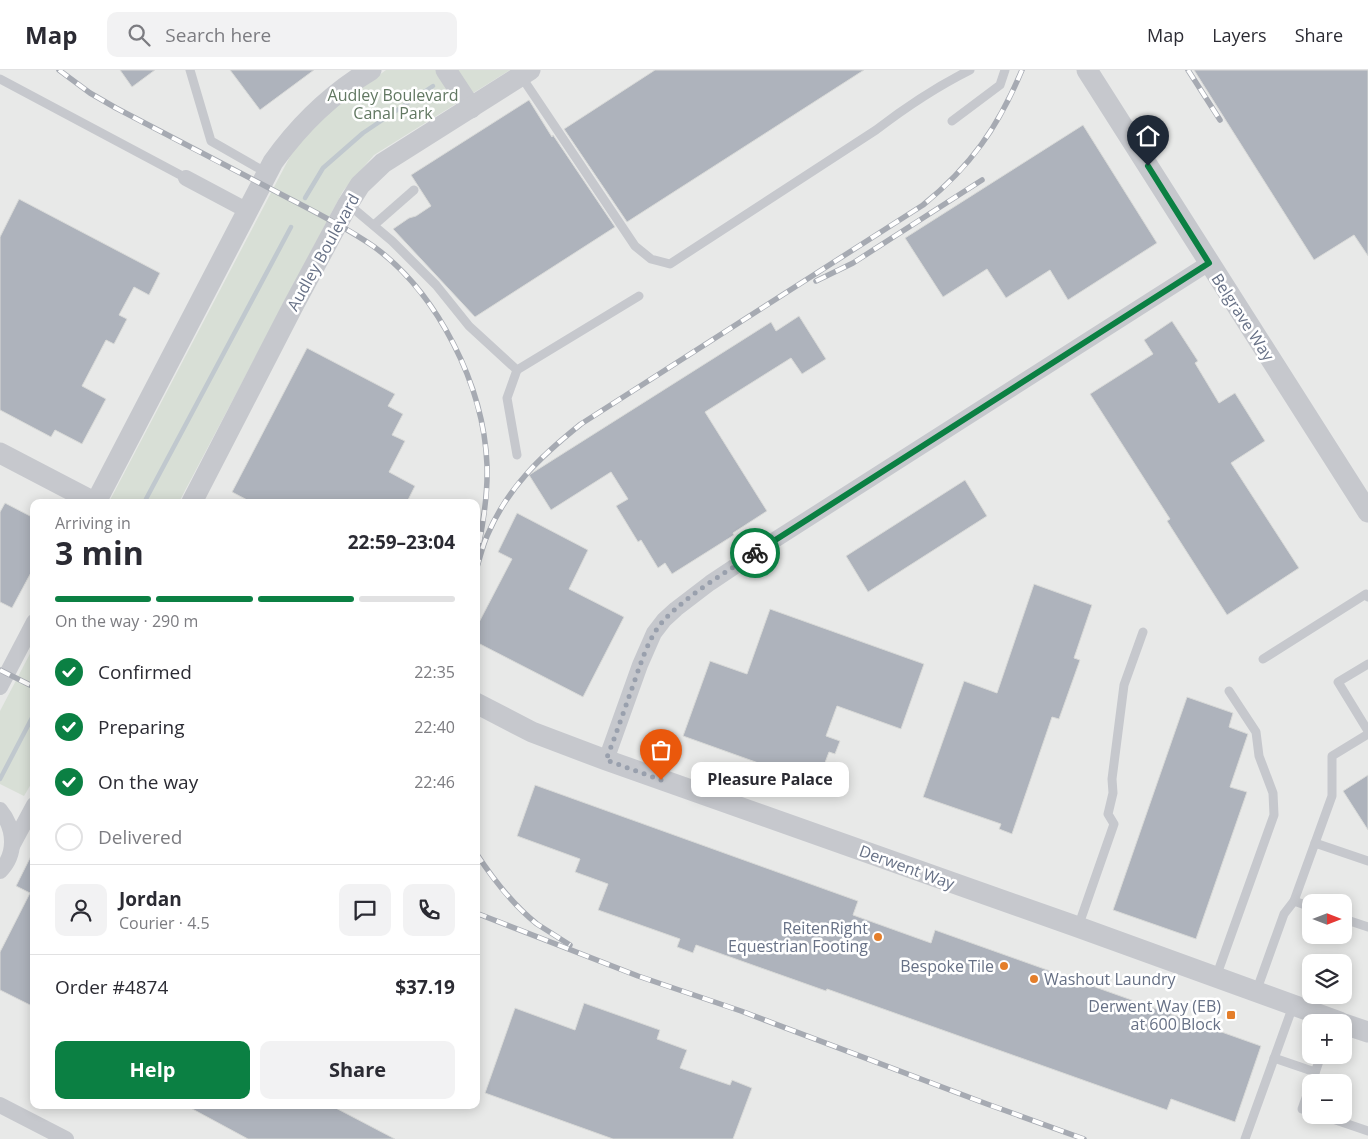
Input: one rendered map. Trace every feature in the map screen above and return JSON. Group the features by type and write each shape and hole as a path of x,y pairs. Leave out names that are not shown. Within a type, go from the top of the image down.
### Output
{"street":[{"path":"97,499 267,173 289,140 310,116 328,99 371,70"},
{"path":"446,70 471,108"},
{"name":"Belgrave Way","path":"1087,70 1368,512"},
{"name":"Audley Boulevard","path":"194,499 348,204 360,185 383,163 525,73"},
{"path":"186,178 248,211"},
{"path":"606,760 640,665 654,634 664,620 676,609 770,542 1209,263"},
{"path":"0,454 89,499"},
{"path":"0,686 30,630"},
{"name":"Derwent Way","path":"480,705 532,732 606,760 1078,927 1315,1014"},
{"path":"0,810 6,817 12,830 10,858 0,871"},
{"path":"12,846 30,812"},
{"name":"Derwent Way","path":"1352,1027 1368,1032"},
{"path":"0,1105 66,1139"}],"lane":[{"path":"190,70 211,141 267,173"},
{"path":"525,73 635,246 651,259 670,264 860,141 907,106 944,83 970,70"},
{"path":"952,121 1000,86 1005,70"},
{"path":"0,79 186,178"},
{"path":"374,225 414,190"},
{"path":"348,204 392,241 436,285 469,326 517,370"},
{"path":"517,455 507,398 517,370 639,296"},
{"path":"1263,659 1366,594 1368,597"},
{"path":"1078,927 1114,824 1108,814 1113,793 1112,779 1124,685 1142,632"},
{"path":"1255,992 1284,914 1294,901 1332,796 1332,756 1368,733 1338,682 1368,664"},
{"path":"1216,978 1274,815 1273,793 1259,756 1256,732 1229,691"},
{"path":"1315,842 1368,861"},
{"path":"1294,901 1302,904"},
{"path":"1352,922 1368,927"},
{"path":"1245,1139 1293,1006"},
{"path":"1274,1058 1315,1072 1318,1064"},
{"path":"1346,1124 1368,1132"}],"shaded area":[{"path":"0,70 1368,70 1368,1139 0,1139"}],"green space":[{"name":"Audley Boulevard Canal Park","path":"386,70 510,70 374,155 343,191 181,499 111,499 295,147 329,112"},
{"path":"30,654 30,786 24,796 0,784 0,711"}],"building":[{"path":"120,70 155,70 132,87"},
{"path":"230,70 314,70 260,110"},
{"path":"655,70 864,70 627,222 564,129"},
{"path":"1194,70 1368,70 1368,256 1354,235 1314,260"},
{"path":"529,100 552,137 553,135 615,227 475,317 393,229 431,206 411,175"},
{"path":"1083,125 1157,243 1068,300 1050,270 1006,298 987,269 943,297 905,238"},
{"path":"19,199 160,273 149,295 134,287 119,315 127,319 114,344 106,340 82,386 106,399 82,444 55,430 51,437 0,410 0,237"},
{"path":"799,316 826,359 802,374 791,358 705,412 767,511 733,533 734,535 672,574 665,563 658,568 641,540 638,542 616,506 628,499 611,472 551,510 529,475 771,322 776,331"},
{"path":"1172,321 1198,361 1195,363 1219,403 1235,393 1265,441 1231,463 1299,568 1227,615 1167,521 1170,519 1090,394 1153,354 1144,340"},
{"path":"307,348 395,394 388,406 403,414 392,435 405,441 389,472 415,486 408,499 245,499 232,492"},
{"path":"965,480 987,516 868,592 846,556"},
{"path":"5,503 30,516 30,574 12,608 0,602 0,512"},
{"path":"517,513 588,550 569,589 624,617 583,697 480,644 480,620 512,559 498,552"},
{"path":"1034,584 1092,605 1074,658 1080,660 1059,719 1052,717 1012,834 999,829 1001,824 923,797 964,681 997,693"},
{"path":"770,609 924,664 901,729 837,706 826,736 840,741 835,754 829,752 817,784 683,736 710,661 747,674"},
{"path":"1187,697 1233,713 1229,727 1248,734 1230,787 1247,792 1196,939 1113,910"},
{"path":"1368,775 1368,830 1343,791"},
{"path":"535,785 858,901 853,915 931,943 935,930 1261,1046 1235,1122 1171,1099 1167,1110 827,989 826,991 696,945 693,953 677,947 680,939 598,910 608,884 575,872 580,859 517,836"},
{"path":"30,858 30,893 16,886"},
{"path":"30,893 30,1005 0,990 0,952"},
{"path":"584,1003 660,1030 657,1039 687,1050 680,1068 730,1085 732,1080 752,1088 733,1139 613,1139 485,1093 515,1008 575,1030"},
{"path":"192,1109 338,1109 395,1139 248,1139"}],"waterway":[{"path":"305,198 323,168 363,133 433,86"},
{"path":"146,499 291,227"},
{"path":"0,779 30,722"}],"railway":[{"path":"59,70 90,93 116,108 348,230 373,246 418,289 437,315 453,344 467,373 477,404 484,435 487,465 485,505 480,537"},
{"path":"480,557 495,519 515,488 552,448 581,424 923,205 940,190 982,144 1003,110 1022,70"},
{"path":"1188,70 1220,120"},
{"path":"816,281 853,263 982,180"},
{"path":"0,670 30,685"},
{"path":"480,859 496,882 519,908 537,924 570,945"},
{"path":"480,915 638,976 741,1011 1084,1139"}],"way so far":[{"path":"661,780 606,760 640,665 654,634 664,620 710,583 755,553"}],"place":[{"name":"Pleasure Palace","path":"661,780"},
{"name":"ReitenRight Equestrian Footing","path":"878,937"},
{"name":"Bespoke Tile","path":"1004,966"},
{"name":"Washout Laundry","path":"1034,979"},
{"name":"Derwent Way (EB) at 600 Block","path":"1231,1015"}],"route":[{"path":"755,553 1209,263 1148,166"}]}
